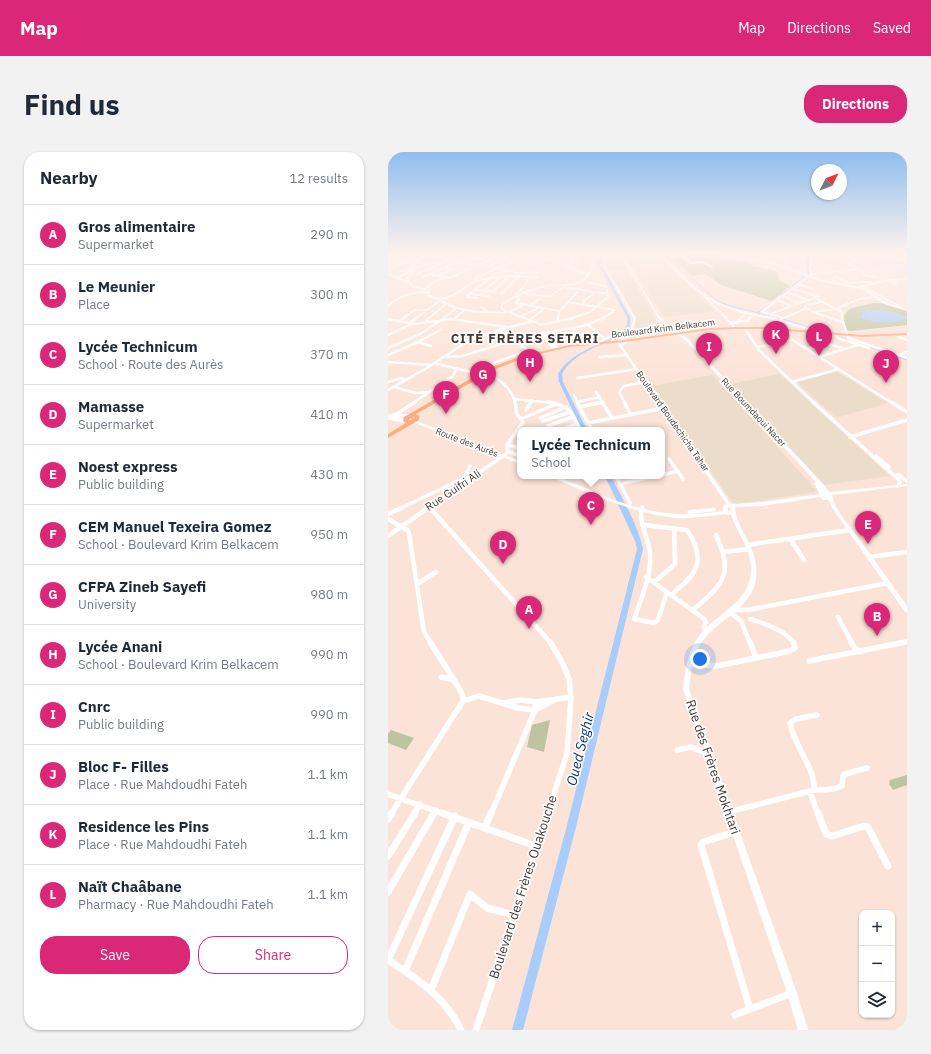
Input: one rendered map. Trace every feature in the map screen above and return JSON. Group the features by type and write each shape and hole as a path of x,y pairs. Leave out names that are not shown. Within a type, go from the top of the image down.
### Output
{"main road":[{"name":"Boulevard Krim Belkacem","path":"626,340 735,328 811,331 849,337 907,337"},
{"name":"Boulevard Krim Belkacem","path":"412,420 406,418 488,371 519,358 566,347 618,343 626,340 746,328 796,332 811,331 849,337 907,337"},
{"path":"546,351 552,344 566,347"},
{"name":"Boulevard Krim Belkacem","path":"488,371 555,349 598,344"},
{"name":"Boulevard Krim Belkacem","path":"388,435 456,390"},
{"path":"411,415 412,420 456,390"}],"street":[{"path":"388,306 395,299 407,294"},
{"path":"429,294 429,296 456,308 507,313 521,316 539,325 555,349"},
{"path":"410,323 440,300 455,294"},
{"path":"466,297 470,294 489,296"},
{"path":"531,321 507,313 502,309 502,305 507,301 526,294 550,296 553,294"},
{"path":"558,322 560,310 575,294"},
{"path":"584,305 584,301 593,294"},
{"path":"539,325 586,316 608,299 609,294"},
{"path":"621,294 635,318 632,331 626,340"},
{"path":"645,294 659,318 671,332 680,335"},
{"path":"792,294 813,303"},
{"path":"770,314 819,297 810,294"},
{"path":"871,294 889,304 906,309"},
{"path":"872,294 876,297"},
{"path":"872,294 889,304"},
{"path":"704,295 723,305 782,319 813,303 821,302"},
{"path":"704,295 735,328"},
{"path":"452,296 478,298"},
{"path":"518,296 519,300 515,303 560,310"},
{"path":"730,323 747,321 783,296 800,303 813,312 842,322"},
{"path":"813,312 836,309 859,299 876,297"},
{"path":"815,298 843,313 842,322 849,337 907,359"},
{"path":"530,306 539,299"},
{"path":"778,300 791,306"},
{"path":"442,357 462,356 520,338 587,324 604,319 615,310 568,302"},
{"path":"425,322 446,304"},
{"path":"507,313 524,304"},
{"path":"481,307 488,312"},
{"path":"521,316 541,307"},
{"path":"388,348 409,340 442,320 456,308"},
{"path":"388,390 433,364 468,341 498,330 531,321 545,308"},
{"path":"400,321 415,310 427,310"},
{"path":"454,319 465,310"},
{"path":"761,311 811,331"},
{"path":"736,323 745,315"},
{"path":"388,319 414,324"},
{"path":"388,335 414,324 454,319 509,327"},
{"path":"388,323 394,320"},
{"path":"747,321 746,328 771,362 898,477 907,481"},
{"path":"539,325 548,324"},
{"path":"587,324 605,339"},
{"path":"575,327 589,338"},
{"path":"388,355 418,342 442,329"},
{"path":"388,362 433,364 474,371 528,350 498,330"},
{"path":"579,331 564,334 575,337 584,335"},
{"path":"786,331 791,334 792,340"},
{"path":"551,332 560,339 578,341 599,334"},
{"path":"791,334 796,332"},
{"path":"598,344 605,339 618,334"},
{"path":"516,335 520,338"},
{"name":"Rue Boumdaoui Nacer","path":"680,335 814,480 826,496"},
{"path":"836,336 858,345 907,359"},
{"path":"409,340 431,346"},
{"path":"759,347 792,340 907,412"},
{"name":"Boulevard Boudechicha Tahar","path":"618,343 637,368 716,484 729,509"},
{"path":"807,349 828,344 845,350"},
{"path":"819,357 858,345"},
{"path":"899,355 907,352"},
{"path":"600,358 627,355"},
{"path":"388,367 397,363"},
{"path":"577,378 637,368"},
{"path":"388,418 396,415 454,376 456,369"},
{"path":"793,382 839,369"},
{"path":"488,371 511,392 514,398 517,414 521,419 522,424 520,427"},
{"path":"388,382 401,378 406,380"},
{"path":"630,415 618,392 624,386 646,382"},
{"path":"394,387 418,393 429,392"},
{"path":"596,392 612,418"},
{"path":"414,402 418,393"},
{"path":"574,395 590,427"},
{"path":"514,398 557,404 566,407 578,427"},
{"path":"577,402 600,398"},
{"path":"526,410 532,400"},
{"path":"580,407 603,402"},
{"path":"521,419 557,404"},
{"path":"540,418 566,407"},
{"path":"588,423 664,408"},
{"path":"543,421 570,412"},
{"path":"534,413 548,426 572,417"},
{"path":"396,415 411,415"},
{"path":"393,419 397,417 396,415"},
{"path":"388,418 412,420"},
{"name":"Route des Aurès","path":"412,420 517,460"},
{"path":"852,436 907,420"},
{"path":"568,427 577,424"},
{"path":"517,432 507,445 507,451 517,455"},
{"path":"507,445 517,447"},
{"name":"Rue Guifri Ali","path":"388,536 505,455"},
{"path":"669,460 683,479"},
{"path":"464,478 470,466"},
{"path":"665,473 678,471"},
{"path":"898,477 900,481 898,486"},
{"path":"388,514 464,478 471,478"},
{"path":"561,479 642,508 677,516 702,515 729,509 907,486"},
{"path":"567,479 611,497"},
{"path":"618,479 627,503"},
{"path":"620,484 641,479"},
{"path":"826,496 907,486"},
{"path":"826,496 907,610"},
{"name":"Boulevard des Frères Ouakouche","path":"430,507 550,642 561,660 569,679 571,697 567,754 476,1030"},
{"path":"642,508 644,525 650,553 650,566 634,619 654,623 658,620 669,594 696,573 699,560 688,531 644,525"},
{"name":"Rue des Frères Mokhtari","path":"729,509 748,547 754,564 752,582 746,595 733,610 706,631 698,641 692,652 686,689 792,994 803,1030"},
{"path":"388,519 401,526 409,533 424,632 463,696 463,701 388,819"},
{"path":"654,582 675,564 674,528"},
{"path":"724,552 850,530"},
{"path":"693,610 718,589 723,580 726,570 726,560 716,534"},
{"path":"791,540 804,560"},
{"path":"869,557 907,552"},
{"path":"417,584 436,572"},
{"path":"646,578 654,582 706,621 704,627 706,631"},
{"path":"733,610 748,610 888,583"},
{"path":"733,610 756,654 756,658"},
{"path":"838,617 854,647 860,652"},
{"path":"690,664 716,666 790,651 795,648 791,638 786,634 750,618"},
{"path":"809,662 907,642"},
{"path":"441,677 454,680"},
{"path":"463,701 479,696 518,708 571,697"},
{"path":"501,703 521,700 534,705"},
{"path":"485,827 534,705"},
{"path":"818,715 796,719 790,723 795,741 814,782 815,786 812,791 826,834 832,836 864,826 868,827 888,866"},
{"path":"677,750 691,747 708,754"},
{"path":"728,812 812,791 840,788 842,786 843,776 845,774 867,768"},
{"path":"388,794 455,816 536,846"},
{"path":"388,856 420,804"},
{"path":"388,892 436,810"},
{"path":"455,816 388,960 422,981 443,1001 461,1030"},
{"path":"405,971 469,822"},
{"path":"735,832 703,842 702,845 750,1009"},
{"path":"431,990 470,894 487,908 514,915"},
{"path":"735,1015 792,994"}],"shaded area":[{"path":"622,294 641,294 656,321 667,332 629,338 636,322 635,315"},
{"path":"650,294 697,294 714,311 664,317"},
{"path":"836,371 888,403 836,418 797,382"},
{"path":"780,374 890,476 824,485 730,384"},
{"path":"713,375 816,490 815,492 738,504 732,502 651,386"}],"green space":[{"path":"750,294 780,294 772,301"},
{"path":"873,303 881,303 907,311 907,325 850,331 847,330 844,316 846,312 855,307"},
{"path":"550,720 544,752 527,747 532,725"},
{"path":"391,730 414,738 406,750 388,743 388,734"},
{"path":"907,775 907,785 893,790 889,784 890,780"}],"water":[{"path":"614,294 617,294 630,317 628,330 622,335 589,350 573,360 562,374 563,382 586,427 581,427 559,382 558,374 570,360 577,355 619,335 626,325 627,317"},
{"path":"863,311 890,311 907,317 907,319 884,323 861,318"},
{"path":"606,479 613,479 625,502 634,521 643,549 575,831 523,1030 512,1030 566,829 637,549 635,541"}],"waterway":[{"path":"709,294 717,301 730,306 780,318"},
{"path":"758,313 770,305"},
{"path":"783,319 823,332"},
{"path":"841,337 848,340"},
{"path":"870,347 907,360"}],"tunnel":[{"path":"405,424 419,415"}],"place":[{"name":"Residence les Pins","path":"776,354"},
{"name":"Naït Chaâbane","path":"819,356"},
{"name":"Cnrc","path":"709,366"},
{"name":"Lycée Anani","path":"530,382"},
{"name":"Bloc F- Filles","path":"886,383"},
{"name":"CFPA Zineb Sayefi","path":"483,394"},
{"name":"CEM Manuel Texeira Gomez","path":"446,414"},
{"name":"Lycée Technicum","path":"591,525"},
{"name":"Noest express","path":"868,544"},
{"name":"Mamasse","path":"503,564"},
{"name":"Gros alimentaire","path":"529,629"},
{"name":"Le Meunier","path":"877,636"}],"district":[{"name":"CITÉ FRÈRES SETARI","path":"525,338"}],"water label":[{"name":"Oued Seghir","path":"580,749"}]}
